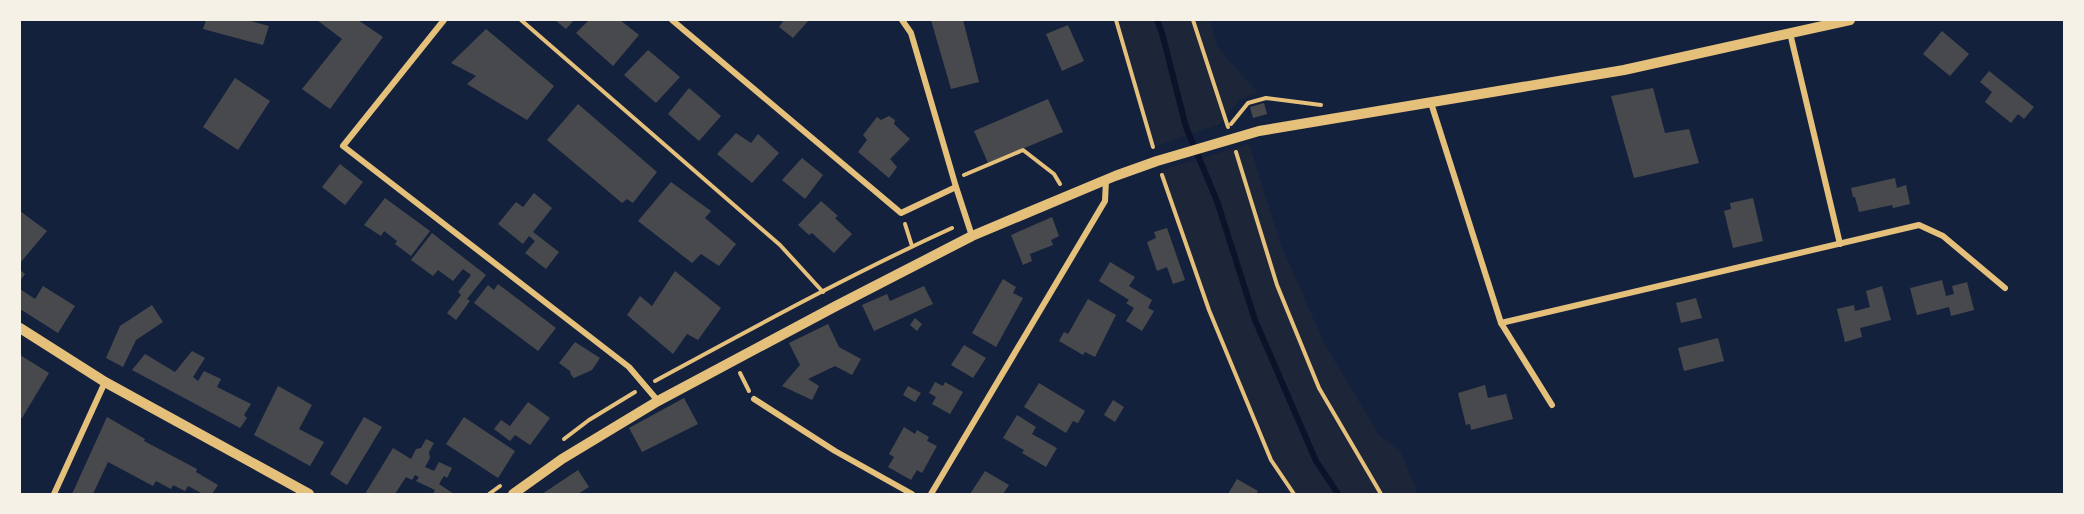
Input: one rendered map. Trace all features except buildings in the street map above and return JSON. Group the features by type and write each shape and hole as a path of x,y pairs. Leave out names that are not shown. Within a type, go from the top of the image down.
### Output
{"street":[{"path":"444,20 343,146 629,367 658,401"},
{"path":"672,20 901,213 956,187"},
{"path":"903,20 911,33 972,236"},
{"path":"513,495 562,459 658,401 734,360 972,236 1159,156 1227,134 1431,103 1624,70 1850,20"},
{"path":"1790,33 1840,244"},
{"path":"1431,103 1501,323 1552,405"},
{"path":"931,495 1105,201 1106,180"},
{"path":"1501,323 1919,225 1943,236 2005,288"},
{"path":"20,328 105,382 309,495"},
{"path":"54,495 105,382"},
{"path":"754,399 835,451 912,495"}],"path":[{"path":"521,20 780,245 823,292 912,246 967,221"},
{"path":"1116,20 1209,310 1271,460 1294,495"},
{"path":"1193,20 1227,134 1277,285 1319,388 1381,495"},
{"path":"1227,134 1248,103 1266,99 1328,106"},
{"path":"966,183 963,175 1023,150 1054,174 1061,185"},
{"path":"901,213 912,246"},
{"path":"734,360 754,399"}],"shaded area":[{"path":"1116,20 1210,20 1218,48 1257,92 1239,100 1220,124 1156,146"},
{"path":"1249,144 1281,245 1325,345 1379,435 1400,451 1418,494 1294,494 1271,460 1209,310 1162,170"}],"waterway":[{"path":"1157,20 1186,127 1217,201 1255,320 1316,461 1338,494"}]}
